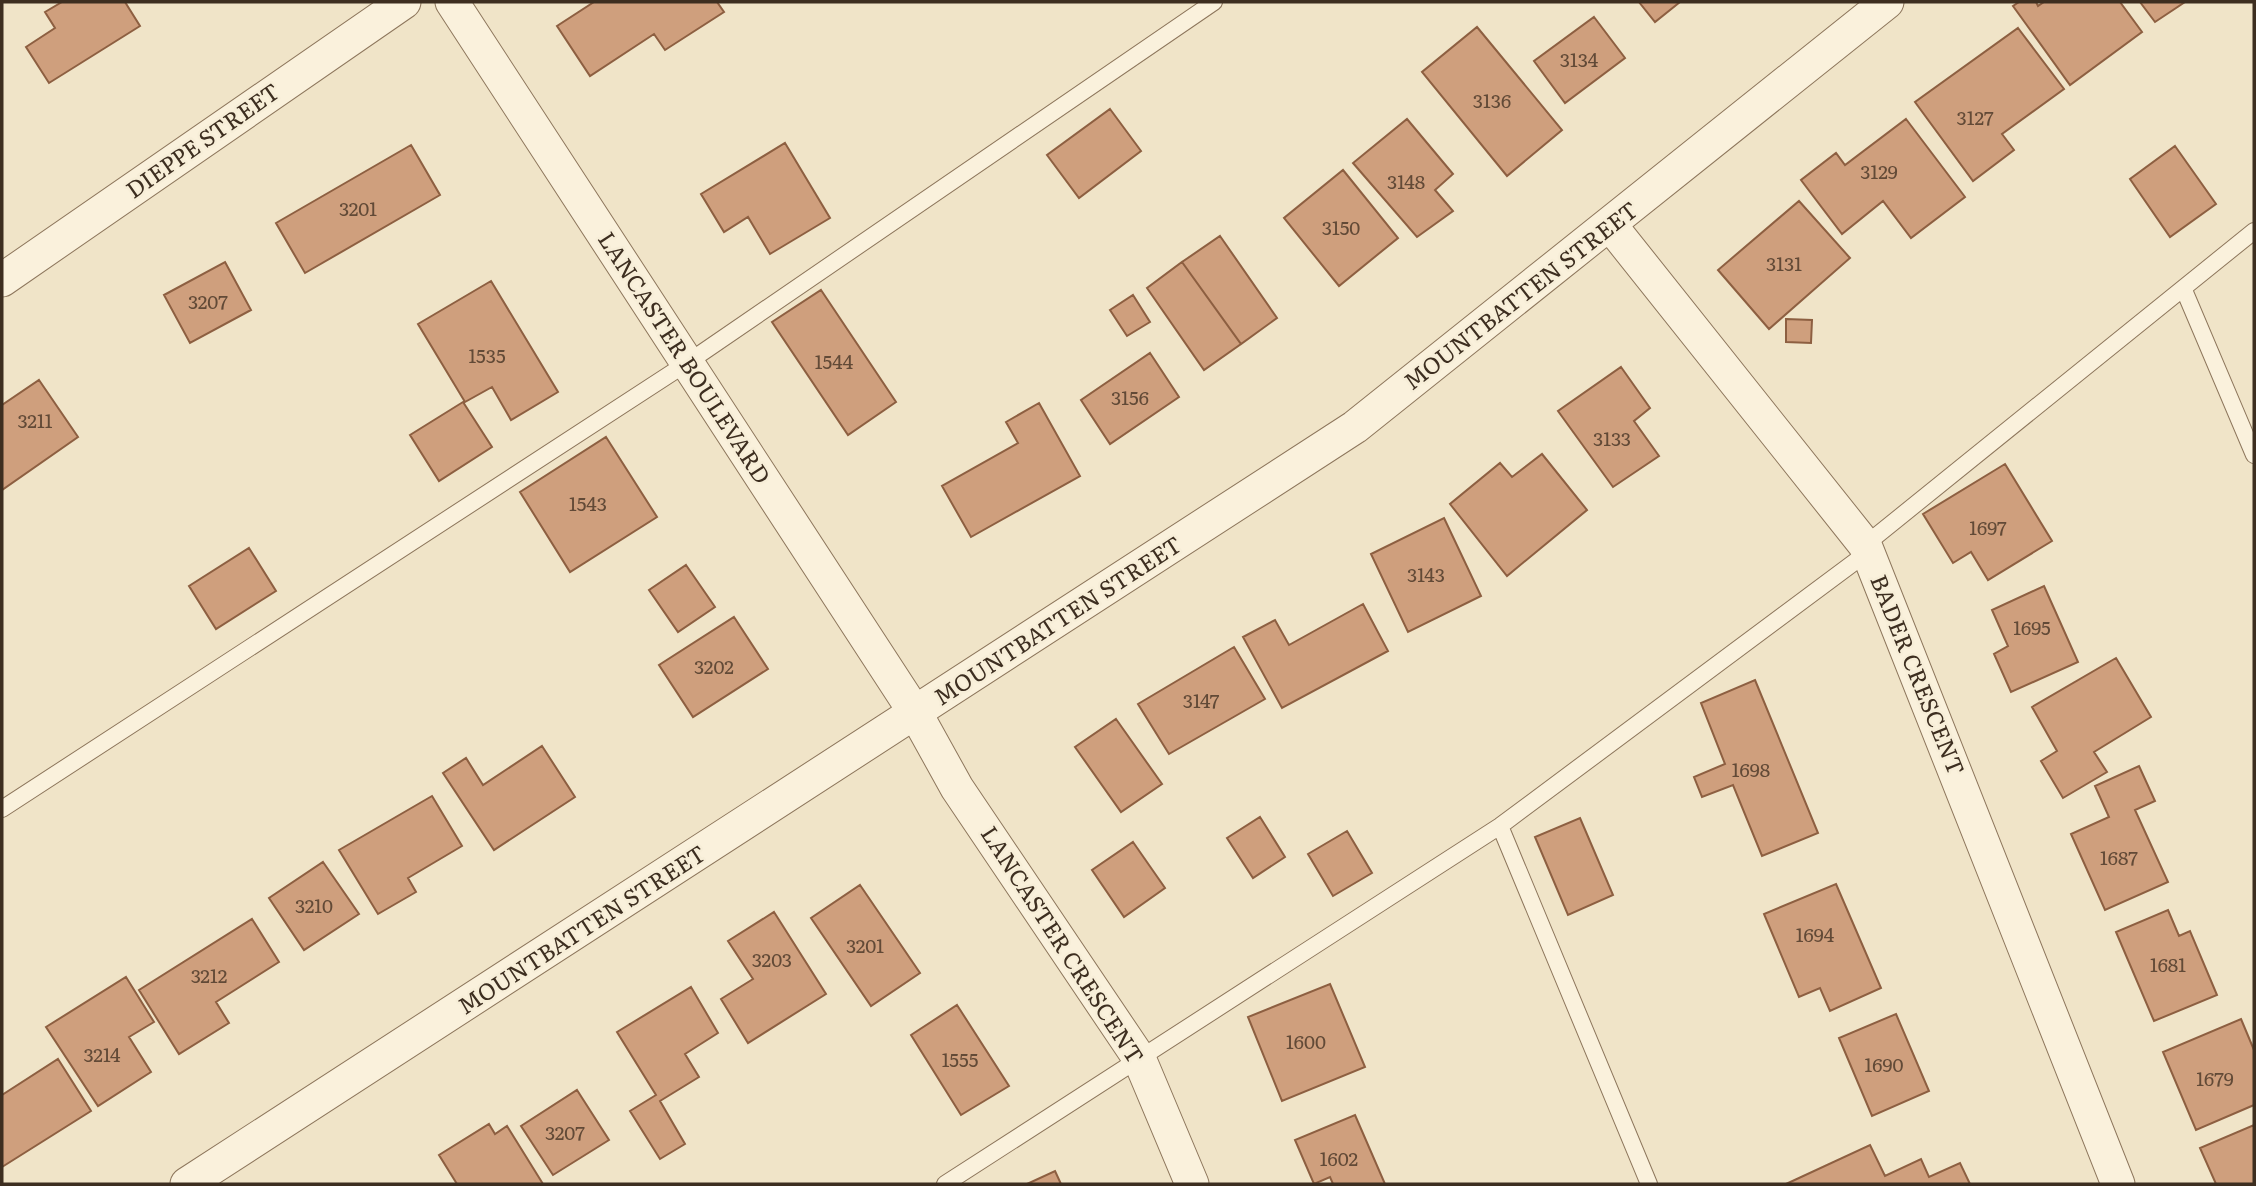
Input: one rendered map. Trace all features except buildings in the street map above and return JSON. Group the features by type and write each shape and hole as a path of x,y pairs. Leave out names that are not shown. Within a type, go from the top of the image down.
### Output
{"street":[{"name":"DIEPPE STREET","path":"2,280 404,2"},
{"name":"LANCASTER BOULEVARD","path":"452,2 916,714"},
{"name":"MOUNTBATTEN STREET","path":"187,1184 1355,427 1611,226 1888,2"},
{"name":"BADER CRESCENT","path":"1611,226 1867,548 2118,1184"},
{"name":"LANCASTER CRESCENT","path":"916,714 957,788 1139,1058 1192,1184"}],"lane":[{"path":"2,809 687,363 1214,2"},
{"path":"945,1184 1500,826 1867,548 2254,231"},
{"path":"2184,290 2254,455"},
{"path":"1500,826 1649,1184"}]}
